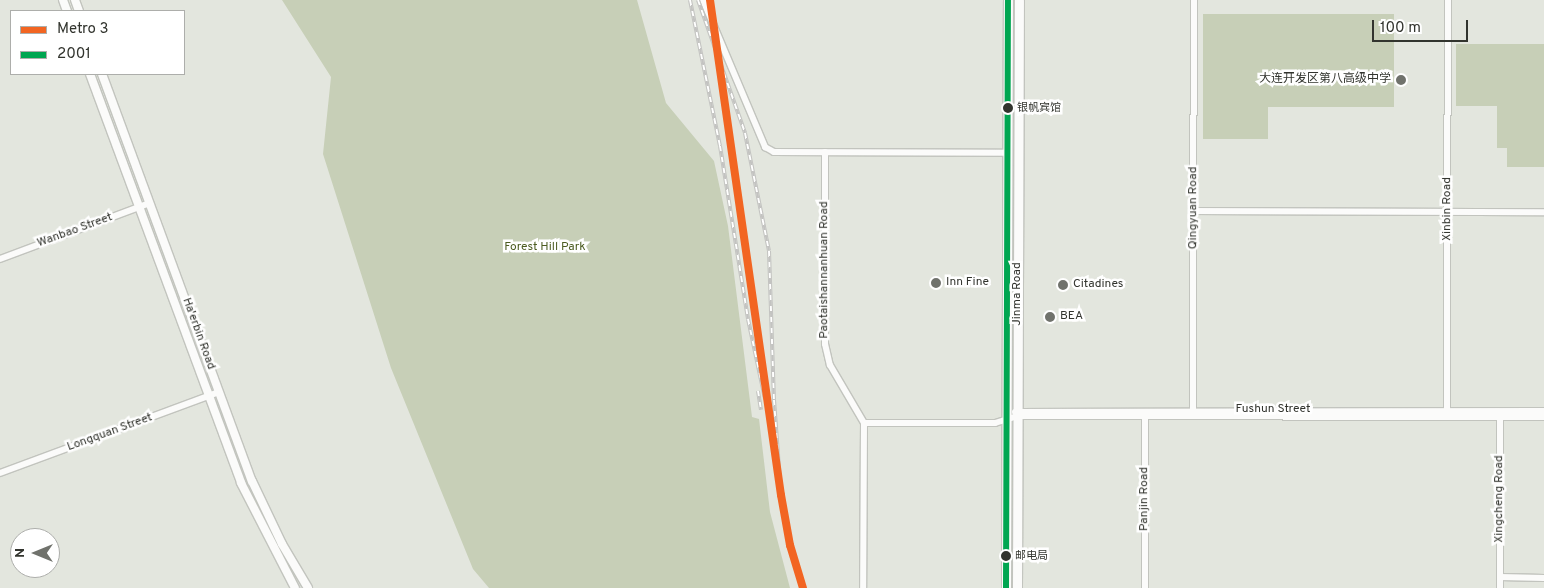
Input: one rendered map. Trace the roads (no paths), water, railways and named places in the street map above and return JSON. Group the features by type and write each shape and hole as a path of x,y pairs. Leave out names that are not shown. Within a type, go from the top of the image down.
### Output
{"main road":[{"name":"Jinma Road","path":"1006,588 1008,0"},
{"name":"Jinma Road","path":"1018,588 1019,0"}],"street":[{"path":"703,0 765,147 774,152 1007,153"},
{"name":"Qingyuan Road","path":"1193,413 1194,0"},
{"name":"Xinbin Road","path":"1447,414 1448,0"},
{"name":"Ha'erbin Road","path":"90,75 257,520 295,588"},
{"name":"Ha'erbin Road","path":"102,75 219,392 268,516 308,588"},
{"name":"Paotaishannanhuan Road","path":"825,152 825,344 830,365 864,423"},
{"name":"Wanbao Street","path":"0,259 150,203"},
{"path":"1194,211 1544,212"},
{"name":"Longquan Street","path":"0,473 219,392"},
{"name":"Fushun Street","path":"864,423 994,423 1018,413 1500,414 1544,411"},
{"name":"Panjin Road","path":"1145,413 1145,588"},
{"name":"Fushun Street","path":"1500,414 1544,417"},
{"name":"Xingcheng Road","path":"1500,414 1500,588"},
{"path":"863,588 864,423"},
{"path":"1500,578 1544,578"}],"railway":[{"path":"690,0 720,146 748,319 765,399"},
{"path":"698,0 745,133 769,251 774,400 781,495"},
{"path":"758,391 761,410"}],"metro line":[{"name":"3","path":"710,0 781,495 790,545 803,588"}],"place":[{"name":"大连开发区第八高级中学","path":"1401,80"},
{"name":"银帆宾馆","path":"1008,108"},
{"name":"Inn Fine","path":"936,283"},
{"name":"Citadines","path":"1063,285"},
{"name":"BEA","path":"1050,317"},
{"name":"邮电局","path":"1006,556"}],"park label":[{"name":"Forest Hill Park","path":"545,248"}]}
